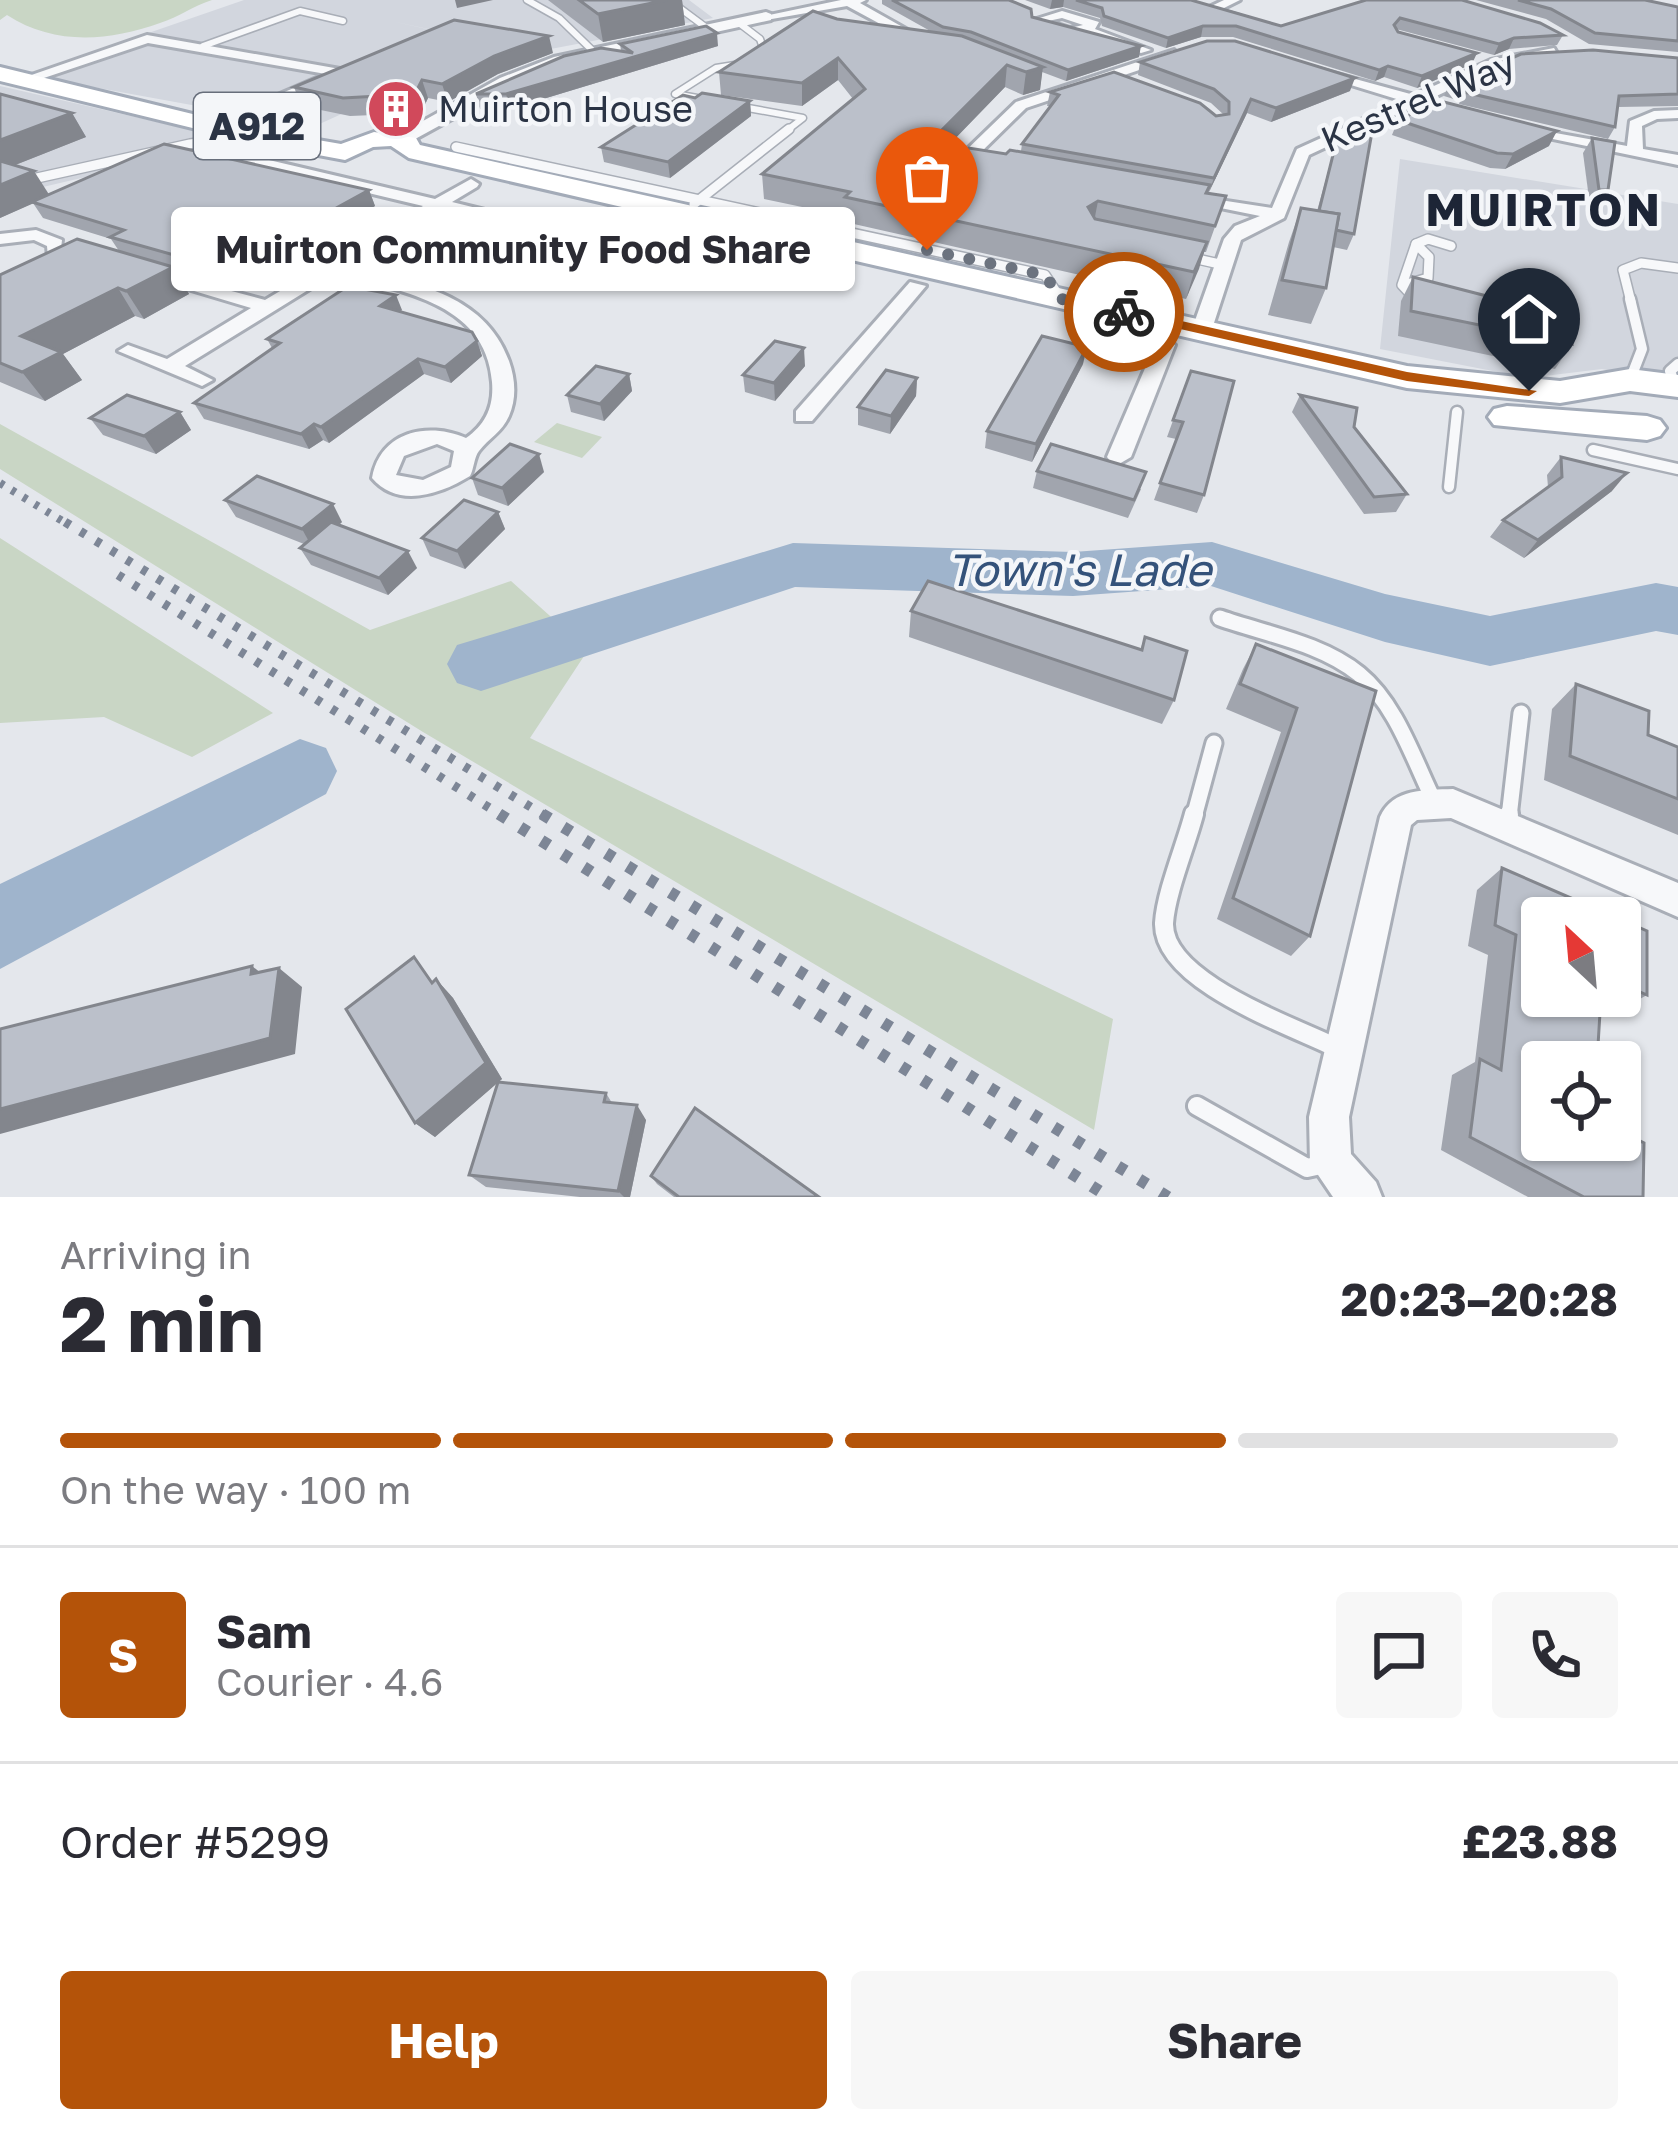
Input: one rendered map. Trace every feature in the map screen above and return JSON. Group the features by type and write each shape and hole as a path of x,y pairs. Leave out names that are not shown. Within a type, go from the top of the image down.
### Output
{"main road":[{"name":"A912","path":"11,79 381,149 693,215 1165,345 1456,412 1663,433"},
{"name":"A912","path":"152,109 254,136 381,149 471,184 693,215"},
{"name":"A912","path":"924,277 1061,299 1407,376 1475,386 1560,392 1677,379"},
{"name":"A912","path":"1623,382 1611,391 1618,410 1663,433"}],"street":[{"path":"1209,10 1234,0"},
{"path":"381,149 506,82 594,52 708,29 742,15 766,16 855,1 916,41"},
{"path":"1193,5 1252,23"},
{"path":"1033,11 1049,17 1036,21 1070,32 1083,29 1166,57"},
{"path":"879,37 948,47"},
{"path":"11,79 147,39 340,74 230,122"},
{"path":"1010,166 960,164 1021,105 1184,51"},
{"name":"Kestrel Way","path":"1278,214 1302,152 1514,56 1566,51"},
{"path":"1305,67 1499,125 1678,160"},
{"path":"1111,75 1129,82"},
{"path":"1045,82 1064,90"},
{"path":"1635,154 1635,124 1675,107"},
{"path":"231,156 722,270"},
{"path":"168,367 471,184"},
{"path":"1166,194 1278,214"},
{"path":"1202,329 1241,230 1278,214"},
{"path":"653,254 693,215"},
{"path":"0,238 46,237 56,244 46,258 81,252"},
{"path":"122,264 267,307"},
{"path":"331,268 446,301 476,326 503,376 506,400 493,432 466,449"},
{"path":"804,416 924,277"},
{"path":"1119,457 1165,345"},
{"path":"128,351 202,380"},
{"path":"1361,1197 1331,1163 1329,1118 1396,818 1411,806 1453,803 1678,900"}],"lane":[{"path":"527,0 559,18 594,52"},
{"path":"669,0 708,29"},
{"path":"203,46 301,11 343,21"},
{"path":"709,100 675,94 716,68 742,64 763,48 742,15"},
{"path":"1476,57 1496,63"},
{"path":"693,215 802,118 733,105"},
{"path":"28,180 190,144 254,136"},
{"path":"456,147 693,215 1045,275 1061,299"},
{"path":"1425,304 1409,297 1402,285 1416,244 1428,239 1451,246"},
{"path":"1402,285 1428,278 1429,257 1416,244"},
{"path":"1179,255 1224,265"},
{"path":"1623,382 1642,349 1622,270 1641,263 1678,268"},
{"path":"1449,487 1456,412"},
{"path":"1593,450 1678,469"},
{"path":"1220,618 1334,660 1359,675 1376,693 1435,802"},
{"path":"1508,826 1521,713"},
{"path":"1214,742 1164,924 1172,954 1192,977 1343,1052"},
{"path":"1197,1106 1307,1168 1331,1163"}],"shaded area":[{"path":"244,0 689,0 713,18 535,52 391,21 495,44 313,127 27,75"},
{"path":"0,86 240,141 0,197"},
{"path":"1400,159 1678,204 1678,385 1602,369 1528,378 1380,349"}],"green space":[{"path":"0,0 212,0 140,29 81,37 43,32 7,15 0,20"},
{"path":"557,423 602,437 582,458 534,442"},
{"path":"0,424 370,630 511,581 588,650 530,738 1113,1019 1094,1130 423,732 0,469"},
{"path":"0,538 273,713 192,757 104,717 0,723"}],"building":[{"path":"579,0 667,0 598,14"},
{"path":"892,0 1009,0 1031,9 1032,17 1141,46 1068,70 971,32 943,27"},
{"path":"1076,0 1191,0 1281,26 1366,0 1462,0 1540,23 1563,35 1514,38 1499,44 1400,18 1394,25 1398,32 1477,53 1422,76 1388,66 1379,70 1236,26 1203,26 1168,38 1104,16 1102,8"},
{"path":"1518,0 1645,0 1678,7 1678,41 1595,33 1551,9"},
{"path":"813,11 837,19 962,36 1043,67 1026,72 1007,65 941,131 934,142 944,143 934,153 934,165 952,165 969,148 1006,154 1010,150 1210,185 1206,193 1226,196 1215,226 1098,201 1088,207 1095,219 1207,242 1194,272 845,197 850,192 762,174 865,89 838,58 802,83 719,72"},
{"path":"454,20 549,36 494,56 442,84 422,80 415,94 343,98 294,87"},
{"path":"706,26 717,33 506,94 476,94 564,56 601,48 633,53 620,44"},
{"path":"1207,41 1235,41 1355,78 1276,108 1251,99 1214,178 1022,144 1059,95 1050,92 1114,72 1200,103 1216,116 1229,114 1229,102 1214,89 1140,62"},
{"path":"1593,50 1678,58 1678,94 1619,96 1615,127 1449,85 1521,54"},
{"path":"702,93 750,101 668,162 601,147 683,95 695,98"},
{"path":"0,94 72,113 0,140"},
{"path":"1440,101 1557,131 1513,154 1497,153 1398,120"},
{"path":"1372,132 1354,234 1336,230 1339,214 1319,211 1336,143"},
{"path":"1592,138 1615,142 1608,190 1599,190"},
{"path":"164,144 369,190 229,267 110,237 124,230 32,202"},
{"path":"0,161 34,171 0,185"},
{"path":"1301,208 1339,214 1326,288 1282,280"},
{"path":"543,233 612,250 584,271 514,253"},
{"path":"77,239 173,267 126,291 118,288 21,336 61,352 22,372 0,363 0,275"},
{"path":"1413,277 1537,309 1567,306 1572,344 1411,311"},
{"path":"348,286 396,295 380,306 472,332 477,341 445,367 418,359 321,427 314,424 301,434 194,403 280,343 267,339"},
{"path":"1042,336 1087,347 1036,444 987,431"},
{"path":"775,341 804,348 774,383 743,375"},
{"path":"596,366 629,374 600,404 567,395"},
{"path":"886,370 917,378 891,416 858,407"},
{"path":"1191,371 1234,381 1204,495 1160,483 1183,422 1173,420"},
{"path":"127,395 180,412 144,436 90,418"},
{"path":"1300,395 1357,408 1354,427 1407,494 1374,497"},
{"path":"510,444 539,454 502,488 472,478"},
{"path":"1051,444 1146,472 1134,500 1037,471"},
{"path":"1561,457 1627,473 1538,540 1503,520 1562,477"},
{"path":"257,476 333,504 302,529 225,500"},
{"path":"464,500 498,512 457,551 422,538"},
{"path":"331,522 408,551 379,578 300,548"},
{"path":"928,581 1142,650 1145,637 1187,651 1174,700 911,611"},
{"path":"1256,644 1376,691 1310,936 1233,898 1297,708 1240,684"},
{"path":"1576,684 1649,711 1648,735 1678,747 1678,799 1570,756"},
{"path":"1502,868 1569,897 1521,897 1521,1017 1600,1017 1598,1041 1521,1041 1521,1161 1641,1161 1641,1142 1643,1197 1584,1197 1470,1137 1480,1059 1501,1070 1516,935 1495,925"},
{"path":"1641,928 1647,931 1647,995 1641,992"},
{"path":"414,957 432,983 436,979 486,1063 415,1123 346,1009"},
{"path":"252,966 251,974 279,968 270,1038 0,1109 0,1029"},
{"path":"498,1082 606,1093 604,1102 637,1105 618,1191 469,1175"},
{"path":"695,1108 819,1197 679,1197 651,1176"}],"waterway":[{"name":"Town's Lade","path":"481,664 793,565 1073,574 1212,564 1385,618 1490,641 1656,607 1678,611"},
{"name":"Town's Lade","path":"0,928 300,771"}],"railway":[{"path":"0,483 69,525"},
{"path":"65,522 547,817"},
{"path":"118,575 504,817"},
{"path":"499,814 1109,1197"},
{"path":"542,814 1168,1197"}],"way so far":[{"path":"927,250 1045,275 1061,299 1124,312"}],"place":[{"name":"Muirton House","path":"396,109"},
{"name":"Muirton Community Food Share","path":"927,250"}],"district":[{"name":"MUIRTON","path":"1544,210"}],"route":[{"path":"1124,312 1407,376 1529,391"}]}
